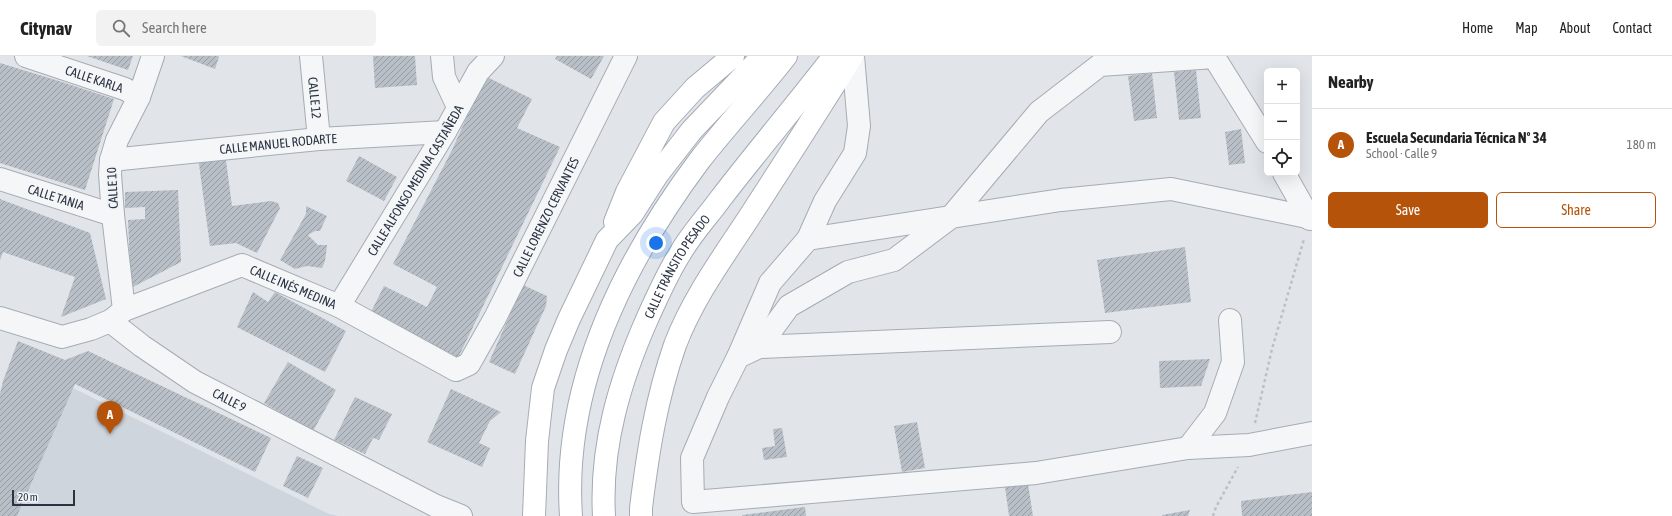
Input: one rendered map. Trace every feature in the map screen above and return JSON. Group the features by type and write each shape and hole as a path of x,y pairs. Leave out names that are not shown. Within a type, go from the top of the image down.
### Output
{"street":[{"name":"CALLE KARLA","path":"26,56 124,89 139,97"},
{"name":"CALLE 10","path":"117,315 114,215 110,174 111,160 116,140 139,97 153,56"},
{"name":"CALLE 12","path":"312,56 319,140"},
{"path":"442,56 444,77 458,107"},
{"name":"CALLE ALFONSO MEDINA CASTAÑEDA","path":"339,306 445,132 478,72 492,56"},
{"name":"CALLE LORENZO CERVANTES","path":"456,370 469,364 495,318 626,56"},
{"path":"534,516 537,441 543,388 569,318 607,240 627,192 664,122 695,88 733,56"},
{"path":"607,240 632,214 657,175 692,130 755,64 765,56"},
{"path":"571,516 573,441 581,396 591,358 606,319 637,258 665,211 699,161 786,56"},
{"name":"CALLE TRÁNSITO PESADO","path":"604,516 603,500 611,426 629,360 660,290 686,244 834,56"},
{"path":"853,56 859,126 855,153 825,201 808,239 770,283 692,458 693,502 1036,473 1188,448 1249,445 1312,433"},
{"path":"641,516 649,445 657,406 676,344 700,293 853,56"},
{"path":"759,347 789,306 848,272 894,260 950,218 1039,112 1100,65 1214,58 1266,140"},
{"name":"CALLE MANUEL RODARTE","path":"111,160 319,140 445,132"},
{"path":"1286,176 1311,219"},
{"name":"CALLE TANIA","path":"0,178 114,215"},
{"path":"808,239 1061,200 1171,189 1311,219"},
{"name":"CALLE INÉS MEDINA","path":"117,315 242,265 339,306 456,370"},
{"path":"1,321 62,337 91,329 117,315"},
{"name":"CALLE 9","path":"117,315 142,346 195,382 436,506 461,516"},
{"path":"1188,448 1215,413 1233,362 1230,320"},
{"path":"738,357 759,347 1110,332"}],"path":[{"path":"1213,516 1216,507 1249,445 1272,349 1311,219"}],"shaded area":[{"path":"73,388 329,514 338,516 17,516"}],"building":[{"path":"87,56 133,56 128,70"},
{"path":"181,56 218,56 219,57 215,69"},
{"path":"373,56 415,56 417,85 375,88"},
{"path":"557,56 604,56 591,79 555,59"},
{"path":"0,63 114,99 85,190 0,163"},
{"path":"1196,70 1201,118 1179,120 1174,72"},
{"path":"1152,73 1157,118 1134,121 1128,76"},
{"path":"485,76 532,99 517,128 560,147 458,358 370,314 384,286 427,307 437,287 393,264 452,150"},
{"path":"1241,129 1245,163 1229,165 1225,132"},
{"path":"225,153 232,206 271,201 278,203 280,208 257,253 236,243 210,246 198,157"},
{"path":"359,156 397,177 384,201 346,181"},
{"path":"178,190 181,262 131,288 128,220 145,219 145,207 125,208 125,192"},
{"path":"0,199 90,233 106,299 61,317 75,277 3,252 0,260"},
{"path":"306,206 327,216 320,231 315,231 308,235 318,245 327,245 325,261 322,268 307,266 295,269 280,260 306,214"},
{"path":"1185,247 1191,302 1105,313 1097,260"},
{"path":"523,285 547,296 546,306 515,374 489,362"},
{"path":"253,292 268,302 275,292 346,331 325,372 237,327"},
{"path":"18,341 65,360 88,351 271,438 255,472 75,384 17,516 0,516 0,394 3,381"},
{"path":"1210,359 1201,386 1160,388 1159,361"},
{"path":"288,362 336,390 313,431 264,403"},
{"path":"451,389 501,412 490,421 479,443 490,448 482,467 427,442"},
{"path":"355,397 392,414 379,440 373,438 365,454 334,440"},
{"path":"917,422 925,468 902,472 894,426"},
{"path":"782,428 787,457 764,460 762,448 775,446 773,429"},
{"path":"297,456 323,468 308,498 283,486"},
{"path":"1028,484 1033,516 1009,516 1005,487"},
{"path":"1312,492 1312,516 1242,516 1241,501"},
{"path":"805,507 806,516 742,516 742,515"},
{"path":"1190,510 1188,516 1162,516 1162,515"}],"place":[{"name":"Escuela Secundaria Técnica Nº 34","path":"110,434"}]}
